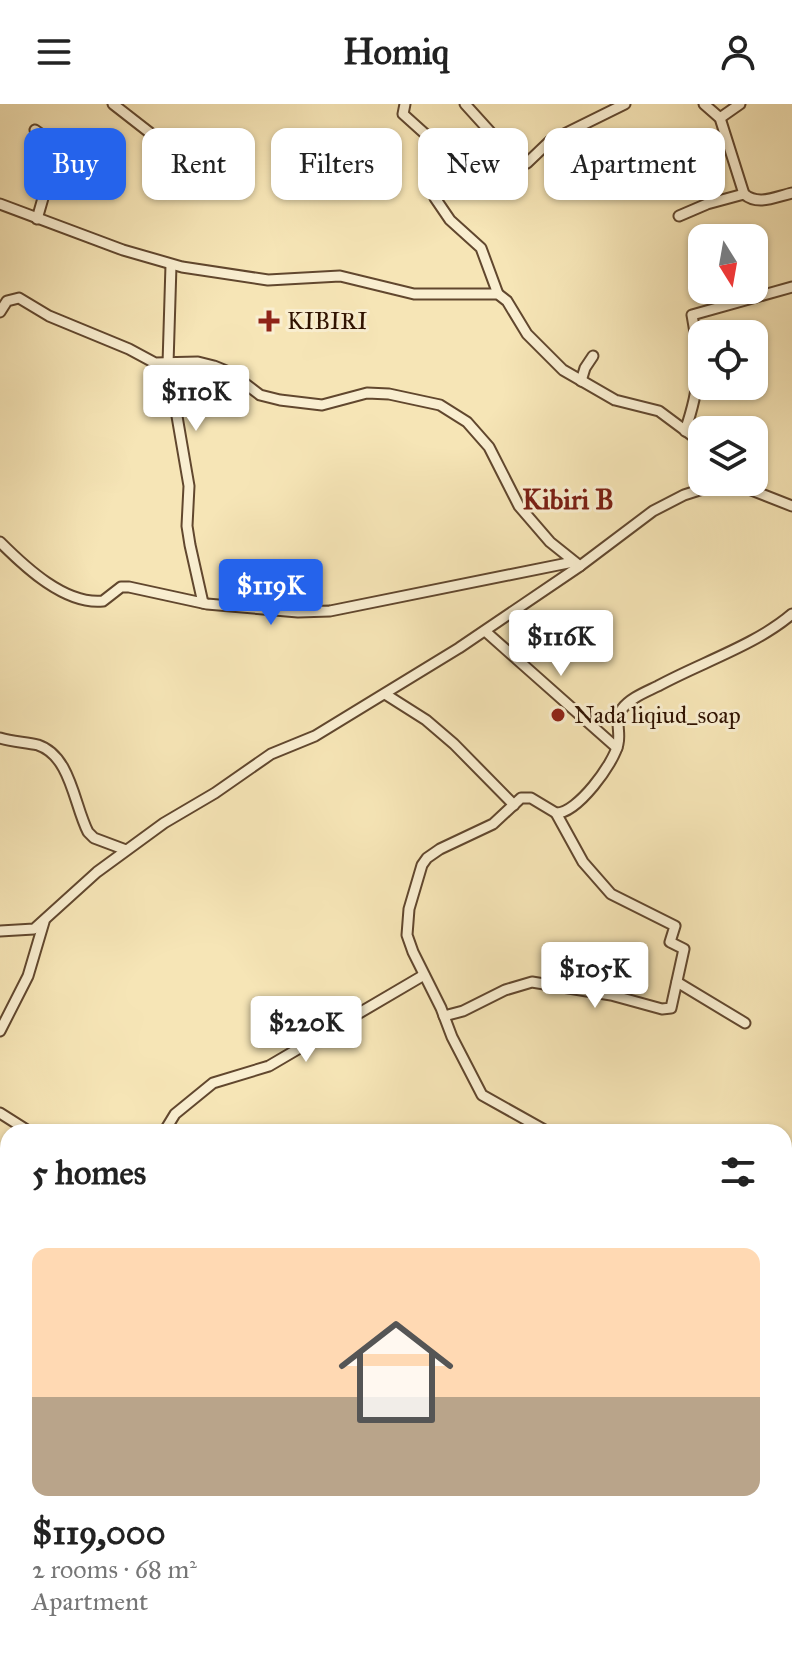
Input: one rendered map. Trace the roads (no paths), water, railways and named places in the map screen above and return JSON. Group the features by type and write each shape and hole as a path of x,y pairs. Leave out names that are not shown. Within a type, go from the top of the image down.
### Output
{"street":[{"path":"113,104 144,128"},
{"path":"405,104 403,114 433,141 431,153 437,163 434,174 445,186 435,198 450,220 481,248 498,294 507,301 539,349 581,381 615,400 659,411 688,433"},
{"path":"465,104 503,146 527,163 550,141 625,104"},
{"path":"704,104 720,118 744,194 751,200 760,201 792,193"},
{"path":"720,118 740,104"},
{"path":"679,216 744,194"},
{"path":"37,219 42,200"},
{"path":"0,204 171,265 268,280 340,276 414,294 498,294"},
{"path":"171,265 168,364 189,486 188,536 203,603"},
{"path":"685,431 695,398 700,354 692,315 792,287"},
{"path":"0,312 7,301 19,298 73,327 155,363 198,362 214,366 231,373 260,395 297,403 335,404 367,393 401,396 440,405 459,414 489,447 519,506 550,542 577,564"},
{"path":"581,381 593,356"},
{"path":"0,931 26,930 44,922 74,891 126,850 271,754 306,741 485,631 653,511 688,494"},
{"path":"767,496 792,506"},
{"path":"0,542 44,580 82,600 103,601 121,587 129,587 203,603 287,612 330,611 577,564"},
{"path":"534,1124 482,1095 424,975 407,935 409,909 422,865 440,849 493,824 526,796 556,813 565,813 614,759 619,740 617,719 624,705 767,632 792,614"},
{"path":"485,631 617,748"},
{"path":"385,694 426,720 454,744 514,805"},
{"path":"0,738 39,746 51,753 61,762 88,832 94,838 126,850"},
{"path":"444,1016 532,982 611,995 668,1010 672,1006 684,949 670,942 675,926 611,894 583,862 556,813"},
{"path":"0,1031 28,976 44,922"},
{"path":"169,1124 175,1114 213,1083 269,1066 424,975"},
{"path":"677,982 745,1023"},
{"path":"0,1113 17,1124"}],"place":[{"name":"KIBIRI","path":"269,321"},
{"name":"Nada liqiud_soap","path":"558,715"}],"district":[{"name":"Kibiri B","path":"568,499"}]}
